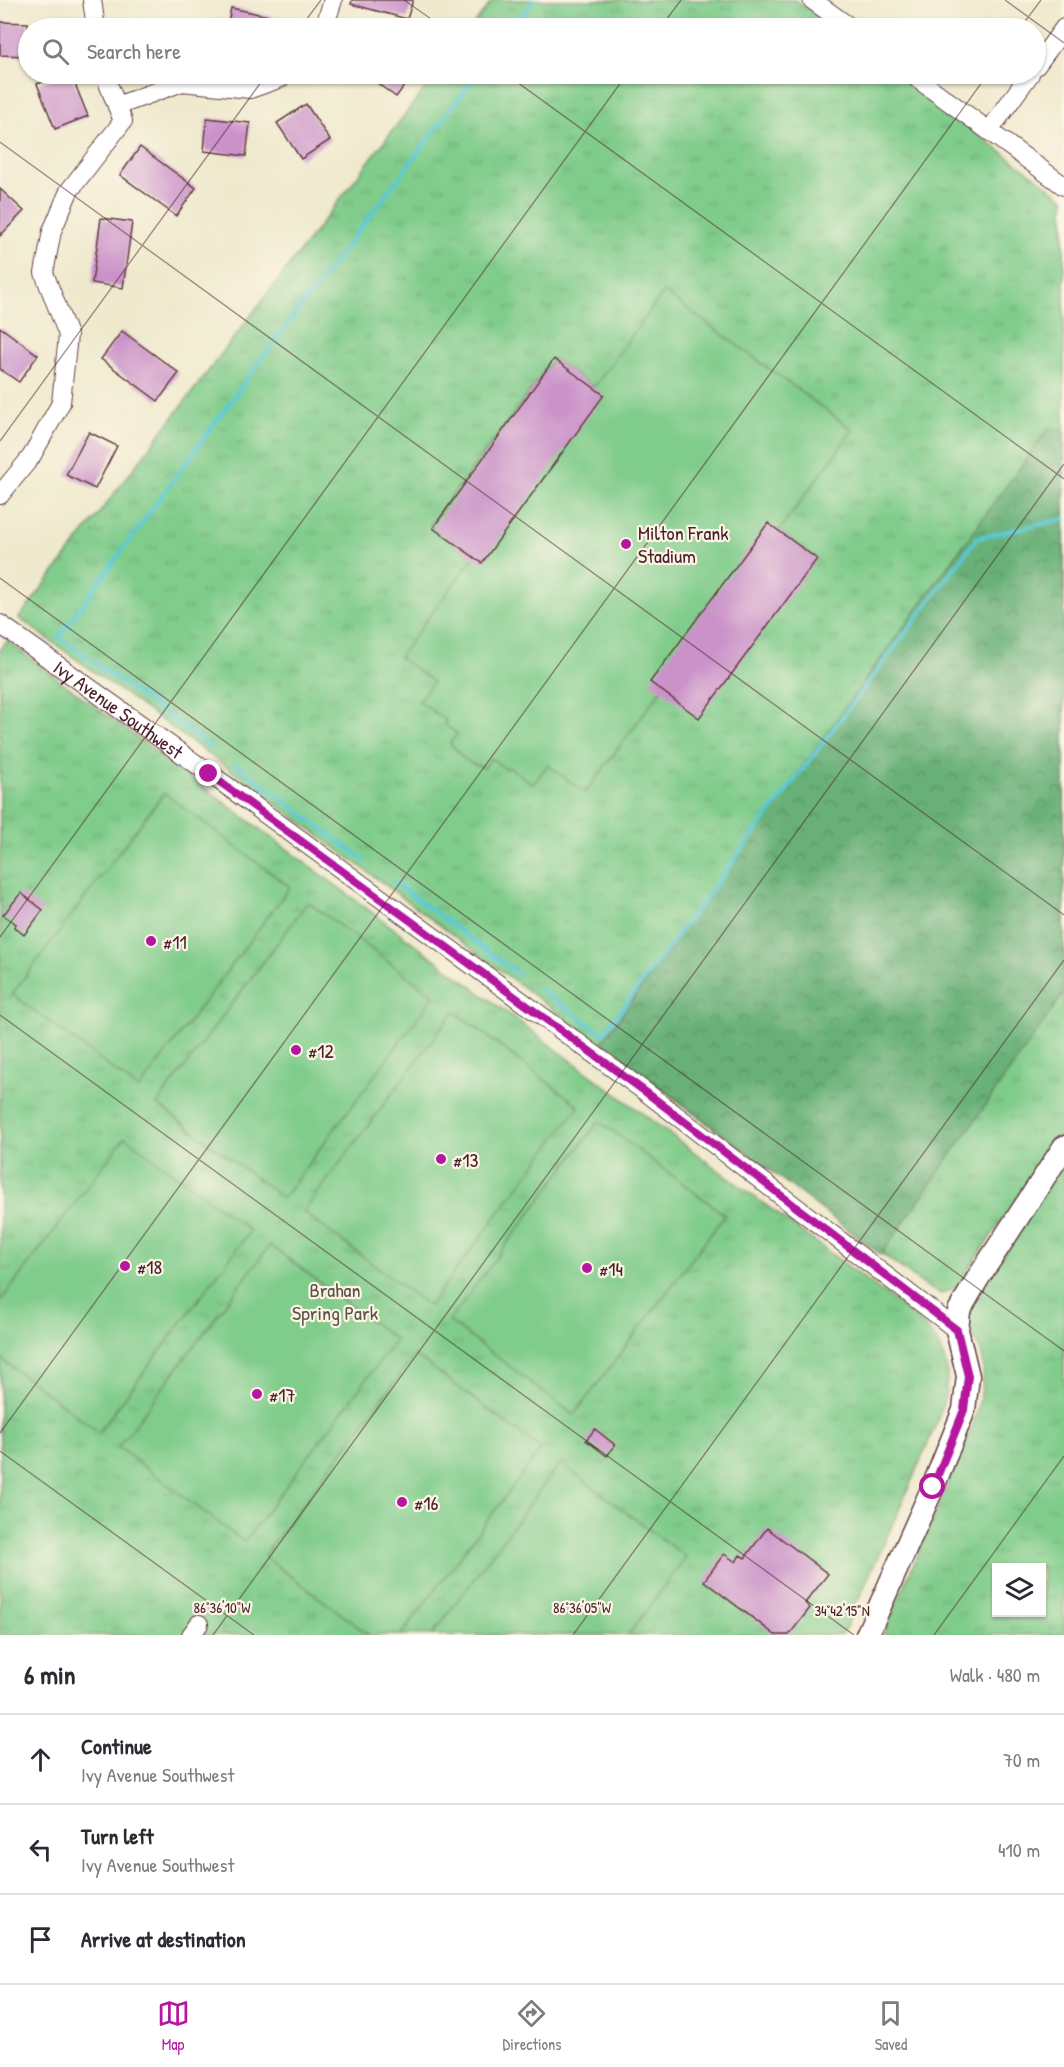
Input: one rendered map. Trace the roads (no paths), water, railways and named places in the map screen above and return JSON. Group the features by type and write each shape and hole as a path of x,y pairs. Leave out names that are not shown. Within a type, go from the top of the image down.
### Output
{"street":[{"path":"92,0 95,18"},
{"path":"327,18 333,0"},
{"path":"812,0 837,18"},
{"path":"1046,52 1064,28"},
{"path":"0,495 32,457 61,403 68,335 44,273 52,231 69,191 123,121 109,84"},
{"path":"117,106 177,84"},
{"path":"201,84 250,89 264,84"},
{"path":"925,84 1064,186"},
{"path":"989,131 1023,84"},
{"name":"Ivy Avenue Southwest","path":"0,624 638,1086 957,1330"},
{"path":"867,1635 924,1509 964,1410 968,1376 957,1330 959,1311 1064,1147"}],"waterway":[{"path":"520,18 534,0"},
{"path":"211,747 59,637 277,338 470,84"},
{"path":"538,988 603,1034 977,538 1064,519"},
{"path":"235,764 364,860"},
{"path":"394,882 518,974"}],"place":[{"name":"Milton Frank Stadium","path":"626,544"},
{"name":"#11","path":"151,941"},
{"name":"#12","path":"296,1050"},
{"name":"#13","path":"441,1159"},
{"name":"#18","path":"125,1266"},
{"name":"#14","path":"587,1268"},
{"name":"#17","path":"257,1394"},
{"name":"#16","path":"402,1502"}],"park label":[{"name":"Brahan Spring Park","path":"335,1300"}]}
